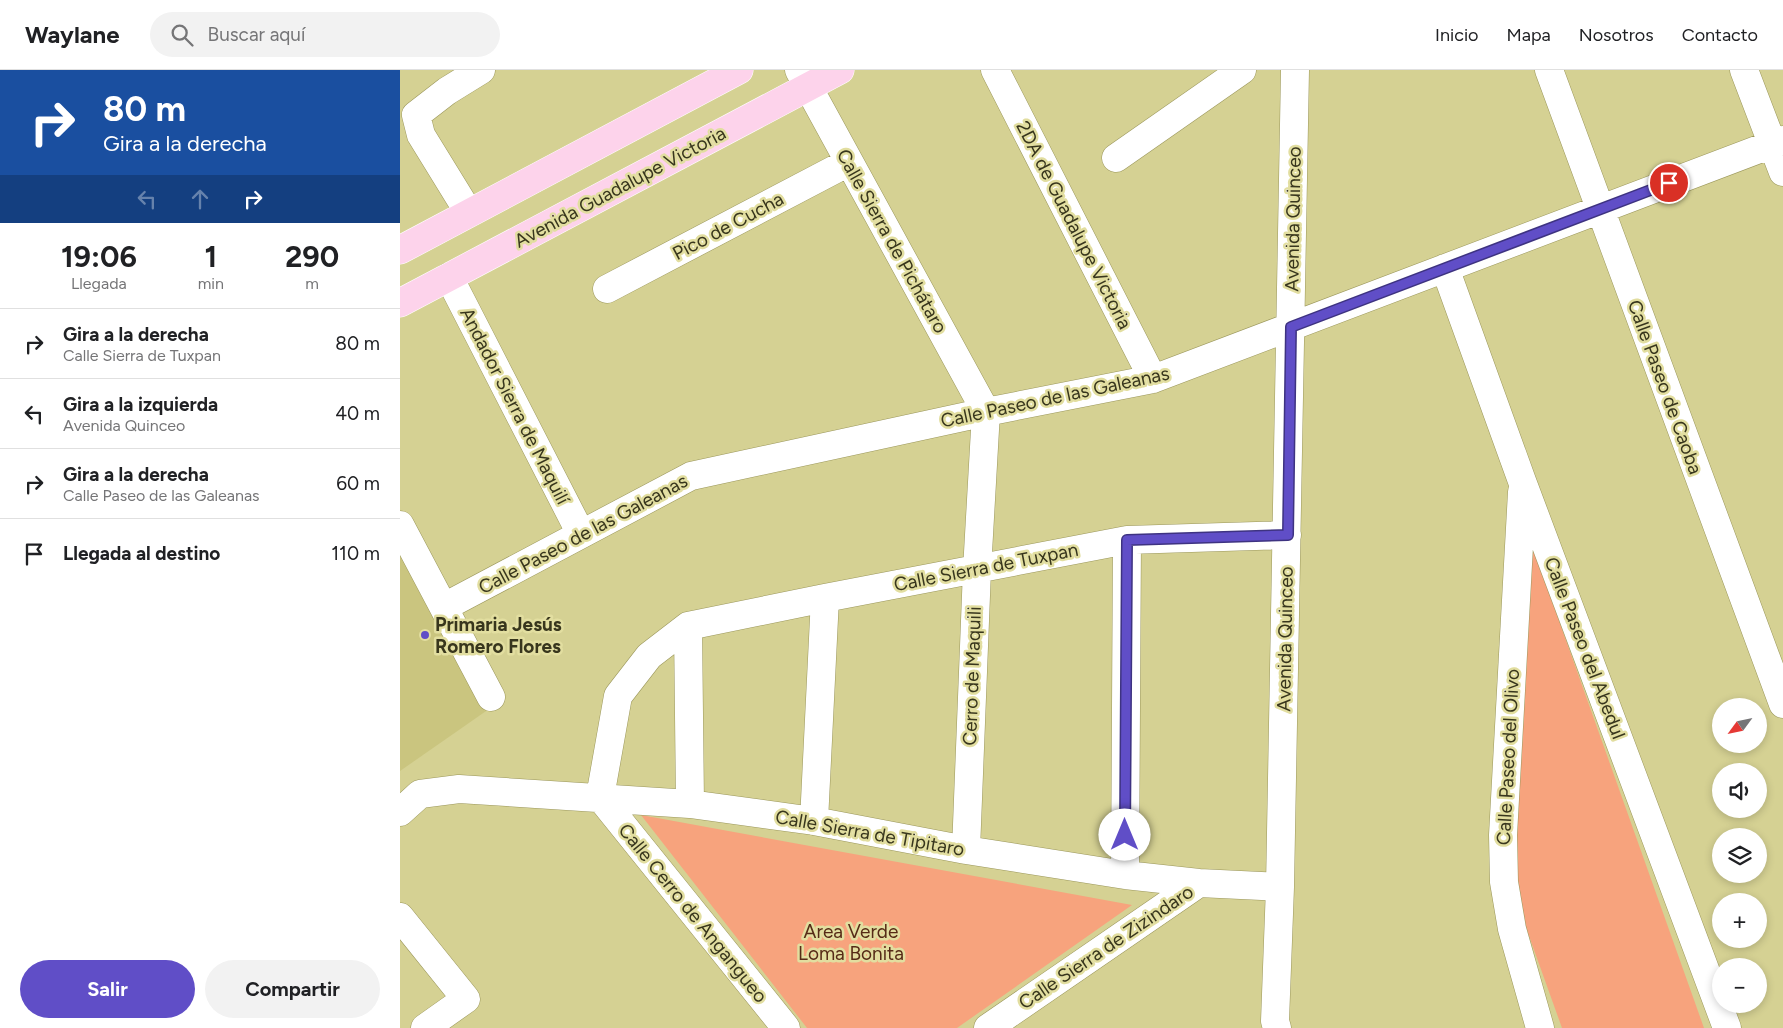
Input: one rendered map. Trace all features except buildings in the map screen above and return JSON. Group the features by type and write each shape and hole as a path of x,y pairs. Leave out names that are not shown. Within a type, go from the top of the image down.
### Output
{"main road":[{"path":"400,250 740,70"},
{"name":"Avenida Guadalupe Victoria","path":"400,303 804,78 840,70"}],"street":[{"path":"469,214 421,135 416,116 447,92 481,70"},
{"name":"2DA de Guadalupe Victoria","path":"995,70 1153,379"},
{"path":"1116,158 1242,70"},
{"name":"Avenida Quinceo","path":"1272,1026 1280,887 1288,535 1295,70"},
{"name":"Calle Paseo de Caoba","path":"1549,70 1599,210 1783,704"},
{"path":"1744,70 1778,142 1783,172"},
{"name":"Calle Sierra de Pichátaro","path":"804,78 986,412"},
{"name":"Calle Paseo de las Galeanas","path":"444,608 691,476 986,412 1153,379 1778,142"},
{"name":"Pico de Cucha","path":"607,289 849,162"},
{"name":"Calle Paseo del Abedul","path":"1445,268 1522,481 1727,1028"},
{"name":"Andador Sierra de Maquilí","path":"449,277 581,534"},
{"name":"Cerro de Maquili","path":"966,850 977,570 986,412"},
{"name":"Calle Paseo del Olivo","path":"1522,481 1503,835 1504,882 1512,929 1540,1028"},
{"path":"400,525 491,697"},
{"name":"Calle Sierra de Tuxpan","path":"688,626 1127,540 1288,535"},
{"path":"1125,875 1127,540"},
{"path":"814,821 825,598"},
{"path":"600,798 618,696 649,656 688,626"},
{"path":"688,626 690,804"},
{"name":"Calle Sierra de Tipitaro","path":"400,812 420,794 459,789 690,804 814,821 966,850 1125,875 1199,883 1280,887"},
{"name":"Calle Cerro de Angangueo","path":"600,798 786,1028"},
{"name":"Calle Sierra de Zizindaro","path":"988,1028 1199,883"},
{"path":"400,917 466,999 425,1028"}],"shaded area":[{"name":"Primaria Jesús Romero Flores","path":"400,538 489,709 400,771"}],"green space":[{"path":"1530,539 1704,1028 1562,1028 1510,883"},
{"name":"Area Verde Loma Bonita","path":"641,815 1132,905 957,1028 807,1028"}],"place":[{"name":"Primaria Jesús Romero Flores","path":"425,635"}],"route":[{"path":"1125,835 1127,540 1288,535 1291,327 1669,183"}]}
